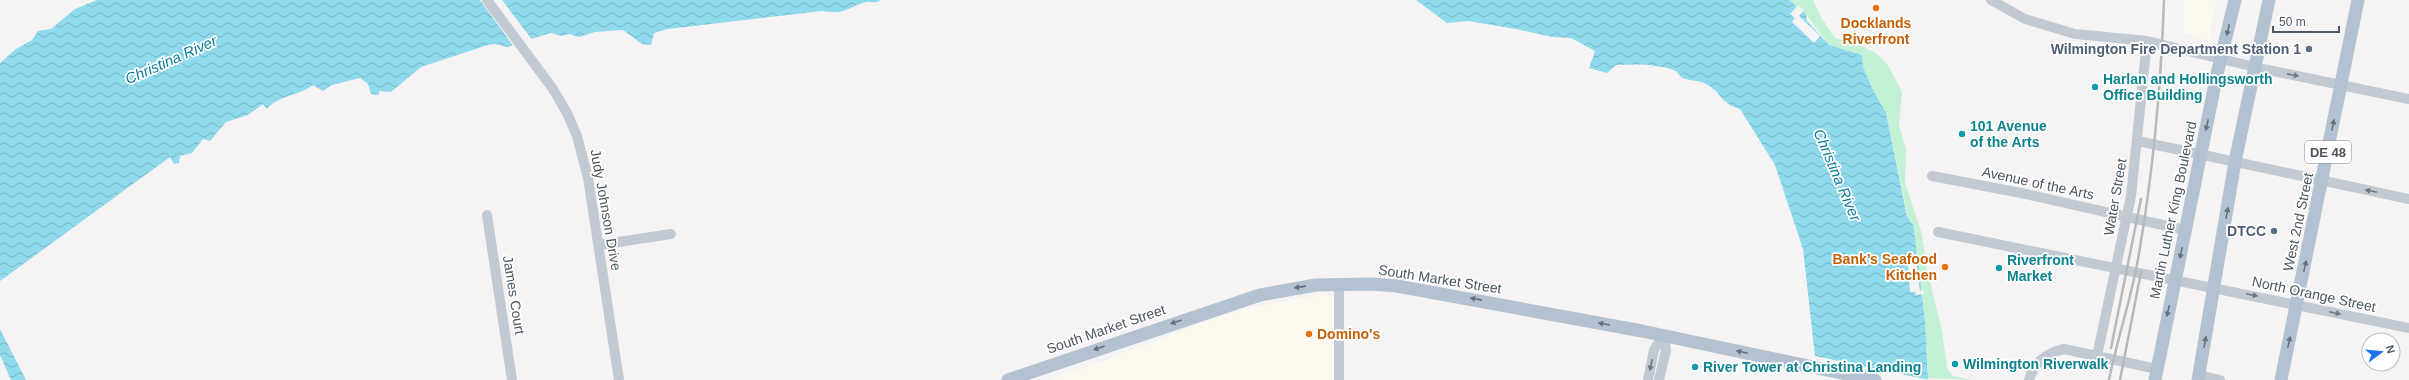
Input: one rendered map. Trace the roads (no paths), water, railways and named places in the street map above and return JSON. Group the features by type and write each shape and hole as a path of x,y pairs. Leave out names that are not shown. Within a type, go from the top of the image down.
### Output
{"main road":[{"name":"Martin Luther King Boulevard","path":"2156,375 2185,230 2235,0"},
{"path":"2198,378 2235,162 2268,0"},
{"name":"West 2nd Street","path":"2281,380 2323,181 2358,0"},
{"name":"South Market Street","path":"1008,380 1260,295 1301,286 1377,284 1435,291 1663,335 1875,380"}],"street":[{"name":"Judy Johnson Drive","path":"487,0 558,98 577,136 586,169 619,380"},
{"path":"1991,0 2013,13 2057,30 2088,36 2148,41 2255,67 2409,99"},
{"name":"Water Street","path":"2097,356 2127,216 2138,141 2148,41"},
{"path":"2138,141 2409,199"},
{"name":"Avenue of the Arts","path":"1932,176 2127,216 2185,230"},
{"name":"James Court","path":"487,214 512,380"},
{"name":"North Orange Street","path":"1938,232 2175,279 2409,328"},
{"path":"598,245 671,234"},
{"path":"1338,380 1339,284"},
{"path":"1648,380 1654,350 1663,335"},
{"path":"1659,380 1666,350 1663,335"},
{"path":"2029,380 2041,359 2056,351 2072,350 2097,356 2156,375"},
{"path":"2198,378 2220,380"}],"water":[{"name":"Christina River","path":"97,0 881,0 866,2 846,10 836,12 822,11 668,29 654,33 651,45 642,44 623,30 595,32 579,37 569,34 562,36 550,33 507,47 495,44 488,45 421,67 391,92 379,91 379,95 371,94 368,84 360,78 332,85 323,91 313,85 307,89 277,101 267,109 263,104 248,115 226,122 210,141 203,139 192,153 180,156 179,163 174,164 170,157 0,281 0,63 16,49 32,40 38,31 51,29 75,9"},
{"name":"Christina River","path":"1416,0 1789,0 1806,14 1807,21 1829,45 1862,55 1863,67 1873,90 1886,113 1907,216 1913,225 1925,320 1928,380 1815,356 1803,249 1775,165 1740,109 1733,107 1724,101 1711,87 1701,82 1683,78 1674,70 1660,67 1616,65 1607,73 1589,68 1595,51 1571,38 1553,37 1468,21 1447,23"},
{"path":"0,329 26,380 11,380 0,355"}],"railway":[{"path":"2109,380 2135,274 2148,195 2161,65 2164,0"},
{"path":"2111,348 2141,199"},
{"path":"2120,380 2141,272"}],"place":[{"name":"Docklands Riverfront","path":"1876,8"},
{"name":"Wilmington Fire Department Station 1","path":"2309,49"},
{"name":"Harlan and Hollingsworth Office Building","path":"2095,87"},
{"name":"101 Avenue of the Arts","path":"1962,134"},
{"name":"DTCC","path":"2274,231"},
{"name":"Bank’s Seafood Kitchen","path":"1945,267"},
{"name":"Riverfront Market","path":"1999,268"},
{"name":"Domino's","path":"1309,334"},
{"name":"Wilmington Riverwalk","path":"1955,364"},
{"name":"River Tower at Christina Landing","path":"1695,367"}]}
